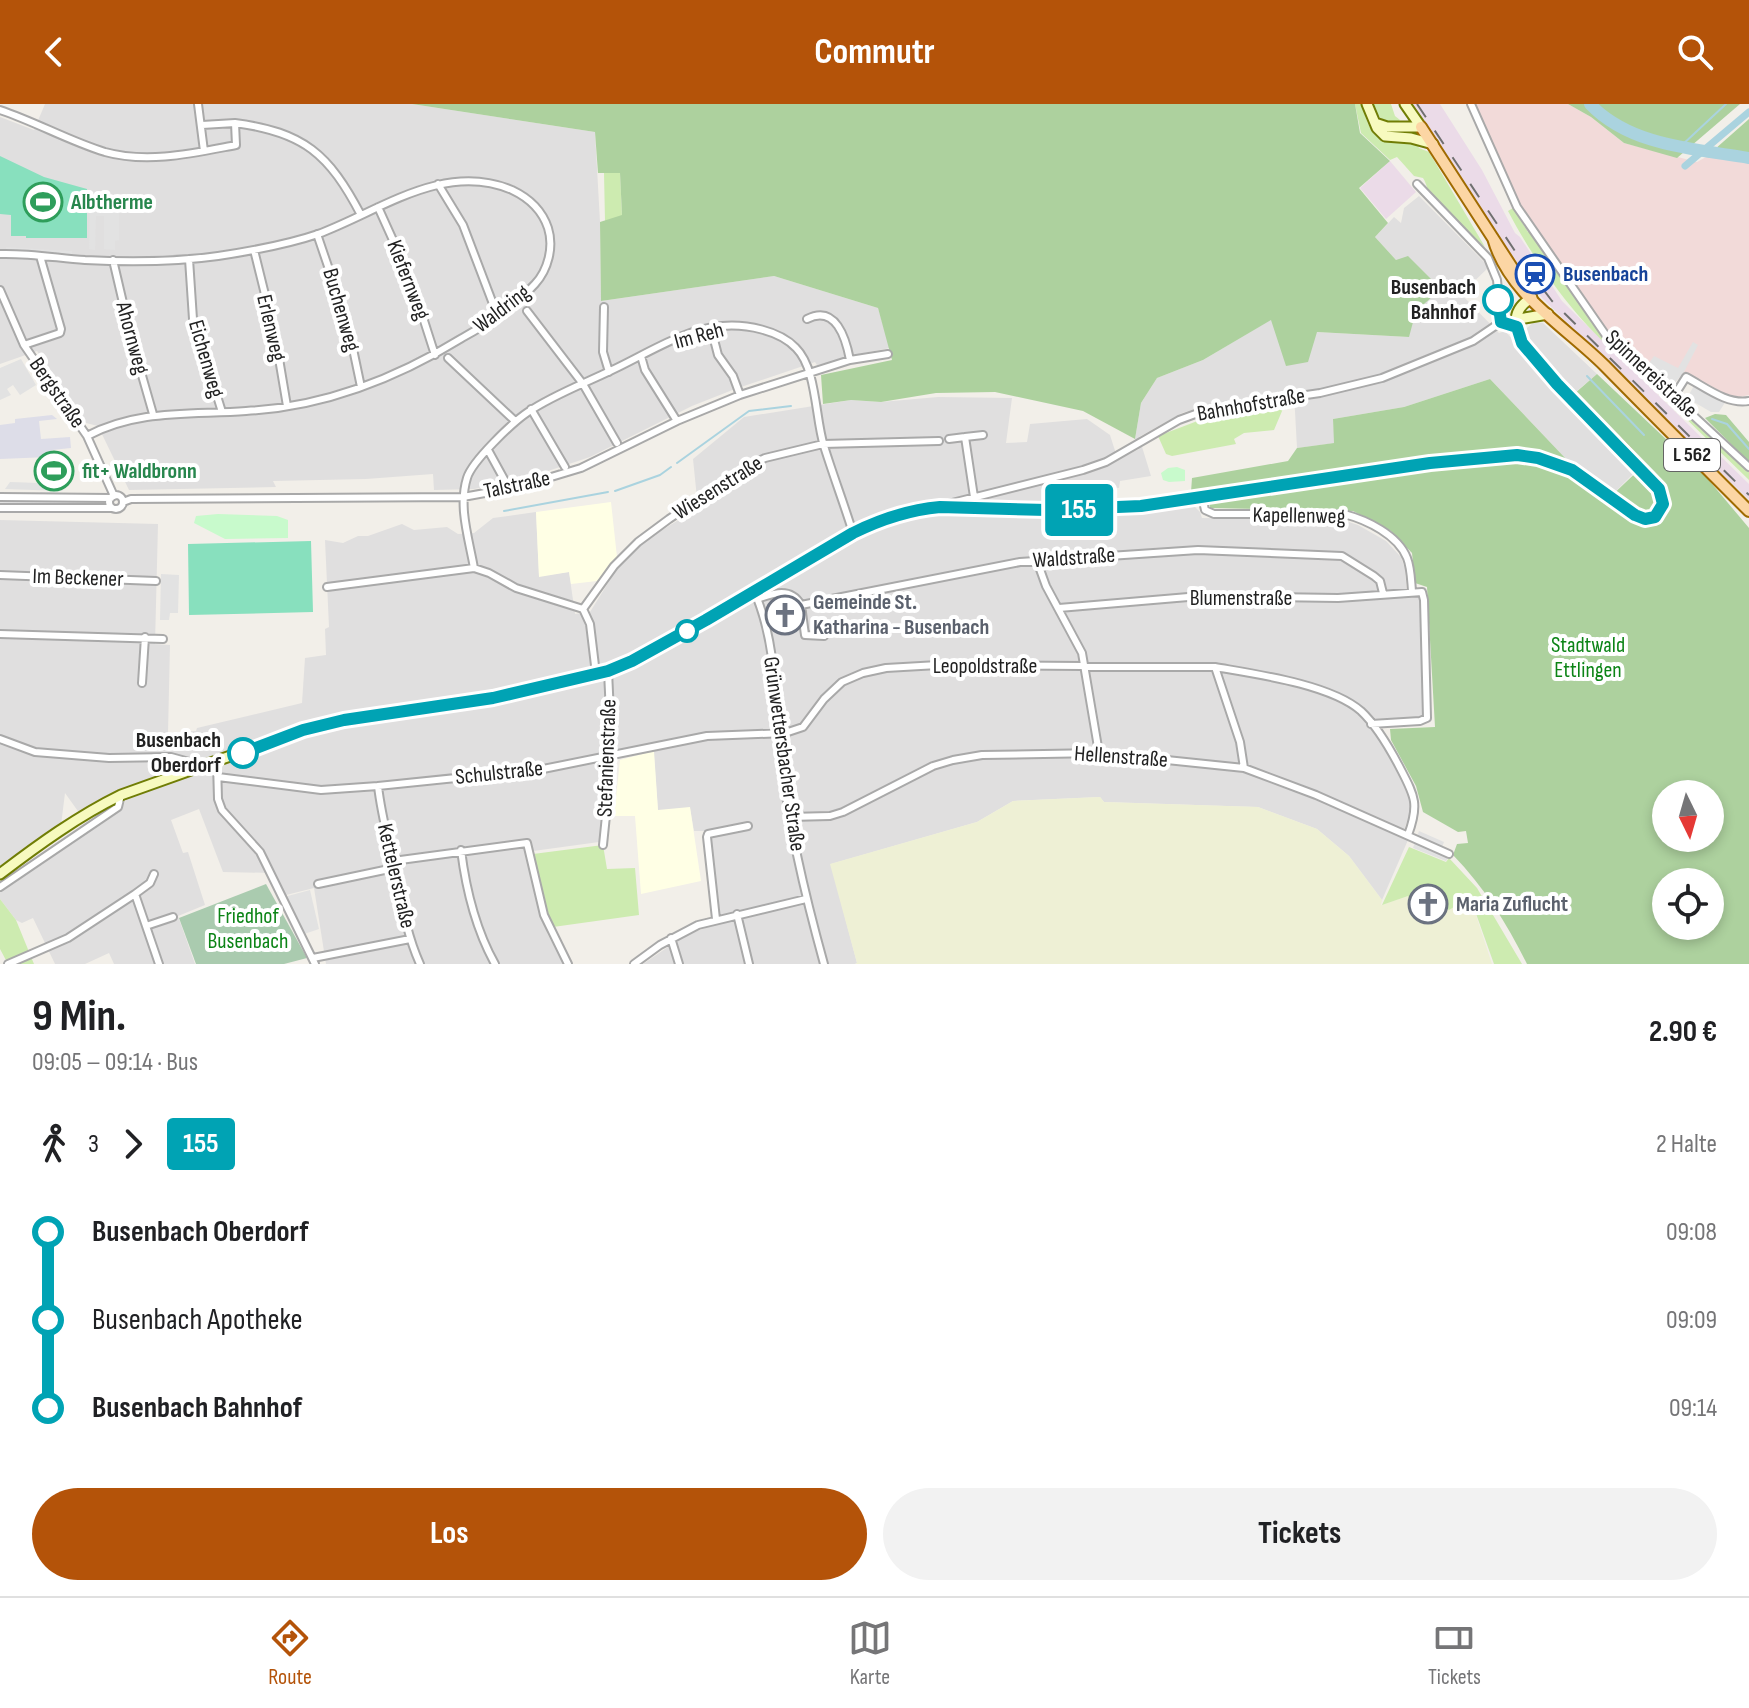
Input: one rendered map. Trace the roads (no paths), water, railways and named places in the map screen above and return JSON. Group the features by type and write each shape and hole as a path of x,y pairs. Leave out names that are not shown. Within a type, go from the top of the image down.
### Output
{"main road":[{"path":"1367,104 1385,136 1433,144"},
{"path":"1398,127 1404,119 1404,104"},
{"path":"1404,104 1421,127"},
{"path":"1375,123 1421,127"},
{"path":"1411,138 1421,127"},
{"name":"L 562","path":"1421,127 1493,238 1497,254 1523,293 1588,349 1749,511"},
{"path":"0,874 100,805 121,795 303,730 344,720 493,698 608,671 755,595 853,533 899,514 940,507 1094,510 1496,456 1538,458 1572,470 1641,518 1650,519 1660,513 1663,499 1654,483 1557,384 1522,343 1518,323 1532,298"},
{"path":"1518,323 1548,314"}],"street":[{"path":"198,104 204,151"},
{"name":"Spinnereistraße","path":"1471,104 1517,207 1590,312 1613,342 1749,467"},
{"path":"0,110 83,144 125,156 157,157 236,145 235,123"},
{"path":"202,125 235,123 273,130 307,146 342,178 361,215"},
{"name":"Waldring","path":"0,254 113,260 189,259 254,250 317,234 438,184 465,180 490,181 519,193 543,215 551,239 547,262 538,281 498,317 408,369 361,387 287,406 153,414 130,419 87,436"},
{"path":"438,184 463,225 498,317"},
{"path":"1417,184 1488,258 1497,280 1501,322 1518,323"},
{"name":"Kiefernweg","path":"378,207 411,280 435,355"},
{"name":"Buchenweg","path":"317,234 348,325 361,387"},
{"name":"Erlenweg","path":"254,250 275,335 287,406"},
{"path":"24,345 60,333 61,329 40,256"},
{"name":"Eichenweg","path":"189,259 196,337 222,412"},
{"name":"Ahornweg","path":"113,260 153,414"},
{"name":"Bergstraße","path":"0,290 24,345 87,436 112,497"},
{"path":"604,307 603,352 609,372"},
{"path":"527,311 583,384 617,443"},
{"path":"807,319 814,315 824,316 840,328 845,335 850,360"},
{"name":"Bahnhofstraße","path":"940,507 1053,480 1106,462 1179,420 1209,409 1320,393 1382,378 1473,341 1501,322"},
{"name":"Im Reh","path":"463,497 472,467 515,421 531,409 677,339 711,328 741,326 779,336 799,350 809,372 823,444 853,533"},
{"path":"711,328 718,355 740,395"},
{"name":"Talstraße","path":"0,508 119,509 123,502 131,499 463,497 518,487 568,473 740,395 850,360 888,354"},
{"path":"641,356 645,370 677,421"},
{"path":"448,358 515,421"},
{"path":"1674,396 1686,377 1726,399 1742,403 1749,401"},
{"path":"531,409 565,467"},
{"path":"949,439 983,435"},
{"path":"965,437 974,497"},
{"name":"Wiesenstraße","path":"583,609 614,566 669,519 765,458 823,444 939,441"},
{"path":"488,450 505,481"},
{"path":"0,497 120,497 123,502"},
{"path":"112,497 112,508"},
{"path":"463,497 474,568"},
{"name":"Kapellenweg","path":"1202,497 1205,510 1214,514 1344,514 1358,518 1400,546 1409,563 1412,591"},
{"name":"Waldstraße","path":"755,595 786,593 801,605 1020,562 1198,550 1342,556 1380,581 1383,593"},
{"path":"1037,561 1046,586 1082,653 1099,753"},
{"path":"327,587 474,568 516,588 583,609 590,624 596,674"},
{"name":"Im Beckener","path":"0,575 156,581"},
{"name":"Blumenstraße","path":"1059,608 1200,596 1338,598 1422,592 1427,718 1371,724"},
{"name":"Grünwettersbacher Straße","path":"755,595 770,649 789,817 806,899 824,964"},
{"path":"801,605 805,635 824,636"},
{"path":"0,634 163,639"},
{"path":"142,683 145,637"},
{"name":"Leopoldstraße","path":"779,733 803,727 842,682 886,668 938,665 1215,667 1315,689 1352,705 1387,743 1413,791 1416,811 1408,835"},
{"path":"1215,667 1240,742 1244,768"},
{"name":"Stefanienstraße","path":"603,845 612,757 608,671"},
{"name":"Schulstraße","path":"218,777 321,790 378,786 543,769 707,736 779,733"},
{"path":"0,739 35,752 109,758 171,757 204,766"},
{"name":"Hellenstraße","path":"789,817 830,816 843,812 933,766 953,760 982,755 1099,753 1244,768 1316,795 1449,854"},
{"path":"217,763 218,799 222,810 260,852 314,961 410,939"},
{"name":"Kettelerstraße","path":"378,786 410,939 420,964"},
{"path":"0,887 118,807 121,795"},
{"path":"716,919 708,834 748,826"},
{"path":"318,884 461,850 527,843 544,915 568,964"},
{"path":"461,850 473,912 495,964"},
{"path":"8,964 68,938 150,883 154,874"},
{"path":"135,894 159,964"},
{"path":"634,964 671,938 716,919 806,899"},
{"path":"737,914 749,964"},
{"path":"146,926 173,917"},
{"path":"671,938 679,964"}],"waterway":[{"path":"1590,104 1606,118 1644,137 1686,148 1749,158"},
{"path":"1681,146 1726,104"},
{"path":"1685,166 1749,112"},
{"path":"1587,376 1644,435"},
{"path":"677,463 749,411 791,406"},
{"path":"1712,419 1727,424 1749,449"},
{"path":"615,491 660,475 671,467"},
{"path":"504,511 608,492"}],"railway":[{"path":"1417,104 1552,301 1749,495"}],"place":[{"name":"Albtherme","path":"43,202"},
{"name":"Busenbach","path":"1535,274"},
{"name":"Busenbach Bahnhof","path":"1498,300"},
{"name":"fit+ Waldbronn","path":"54,471"},
{"name":"Gemeinde St. Katharina - Busenbach","path":"785,615"},
{"name":"Busenbach Oberdorf","path":"243,753"},
{"name":"Maria Zuflucht","path":"1428,904"}],"park label":[{"name":"Stadtwald Ettlingen","path":"1588,658"},
{"name":"Friedhof Busenbach","path":"248,928"}]}
